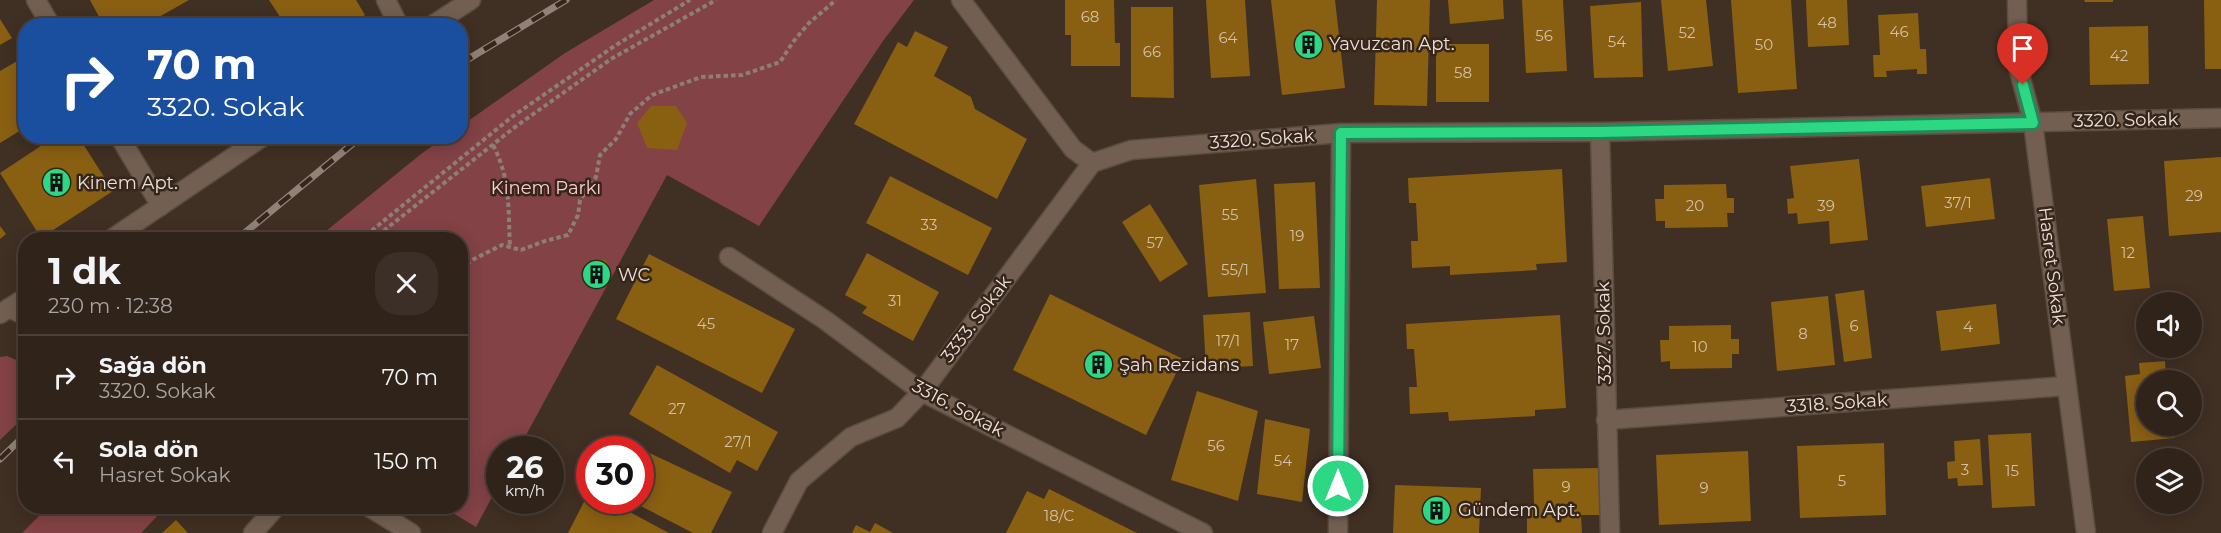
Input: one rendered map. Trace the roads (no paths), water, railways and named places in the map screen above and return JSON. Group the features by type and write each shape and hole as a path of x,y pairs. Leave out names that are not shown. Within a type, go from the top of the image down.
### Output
{"street":[{"path":"36,0 46,18"},
{"path":"386,0 395,18"},
{"path":"443,18 471,0"},
{"path":"961,0 1073,149 1092,163"},
{"name":"Hasret Sokak","path":"2017,0 2018,67 2033,123 2086,533"},
{"name":"3320. Sokak","path":"1092,163 1131,150 1341,133 1600,132 2221,118"},
{"name":"3327. Sokak","path":"1600,132 1610,533"},
{"path":"1338,533 1341,133"},
{"path":"124,144 161,206"},
{"path":"122,232 252,144"},
{"name":"3333. Sokak","path":"772,533 799,481 851,437 897,418 922,392 1092,163"},
{"name":"3316. Sokak","path":"729,256 825,320 922,392 1203,533"},
{"name":"3318. Sokak","path":"1606,420 2067,386"},
{"path":"253,533 270,514"},
{"path":"380,514 411,533"}],"railway":[{"path":"468,59 566,0"},
{"path":"246,232 352,144"},
{"path":"0,459 18,442"}],"place":[{"name":"Yavuzcan Apt.","path":"1308,44"},
{"name":"Kinem Apt.","path":"56,183"},
{"name":"WC","path":"597,275"},
{"name":"Şah Rezidans","path":"1098,365"},
{"name":"Gündem Apt.","path":"1437,510"}],"park label":[{"name":"Kinem Parkı","path":"546,188"}]}
